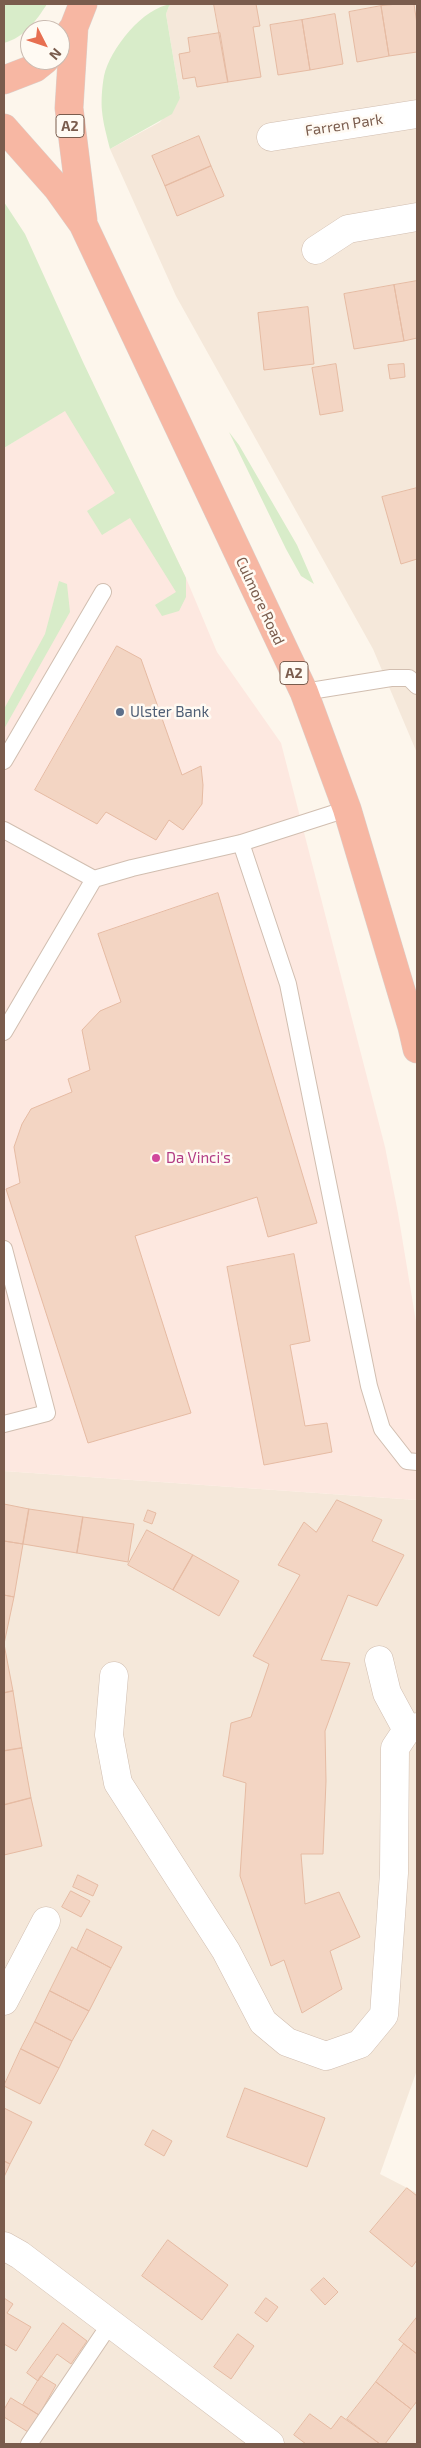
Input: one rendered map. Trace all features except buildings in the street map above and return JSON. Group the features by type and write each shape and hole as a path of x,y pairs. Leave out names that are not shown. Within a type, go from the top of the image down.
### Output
{"highway":[{"name":"Culmore Road","path":"72,26 69,108 83,224"},
{"path":"4,80 30,70"},
{"name":"Culmore Road","path":"4,128 58,188 83,224 304,692 347,809 412,1027 417,1050"}],"street":[{"name":"Farren Park","path":"271,137 417,114"},
{"path":"316,250 348,229 417,218"},
{"path":"114,1676 109,1735 118,1783 226,1951 263,2022 287,2042 326,2056 360,2044 384,2015 394,1873 395,1748 412,1728 387,1693 379,1660"},
{"path":"4,2001 46,1921"},
{"path":"4,2246 20,2255 270,2444"}],"lane":[{"path":"4,762 103,592"},
{"path":"304,692 391,678 409,678 417,686"},
{"path":"4,1032 94,879 132,868 242,843 347,809"},
{"path":"4,830 94,879"},
{"path":"242,843 288,984 369,1386 382,1429 407,1462 417,1462"},
{"path":"4,1249 47,1413 4,1424"},
{"path":"29,2444 110,2324"}],"shaded area":[{"path":"172,4 417,4 417,753 373,649 176,296 110,149 160,122 180,98 166,14 169,6"},
{"path":"96,391 186,578 217,652 281,743 385,1147 398,1213 417,1328 417,1500 4,1471 4,448"},
{"path":"4,1471 417,1500 417,2070 380,2174 417,2193 417,2444 4,2444"}],"green space":[{"path":"4,4 47,4 35,20 20,20 20,36 4,43"},
{"path":"172,4 169,6 166,14 180,98 172,114 110,149 102,107 103,80 107,65 129,31 139,21 161,7"},
{"path":"4,202 25,234 83,362 186,578 186,597 179,611 162,616 155,605 176,592 130,518 102,535 87,511 115,493 65,411 4,448"},
{"path":"229,432 239,445 297,545 314,584 301,576"},
{"path":"59,581 67,584 70,612 4,729 4,709 45,634"}],"place":[{"name":"Ulster Bank","path":"120,712"},
{"name":"Da Vinci's","path":"156,1158"}]}
